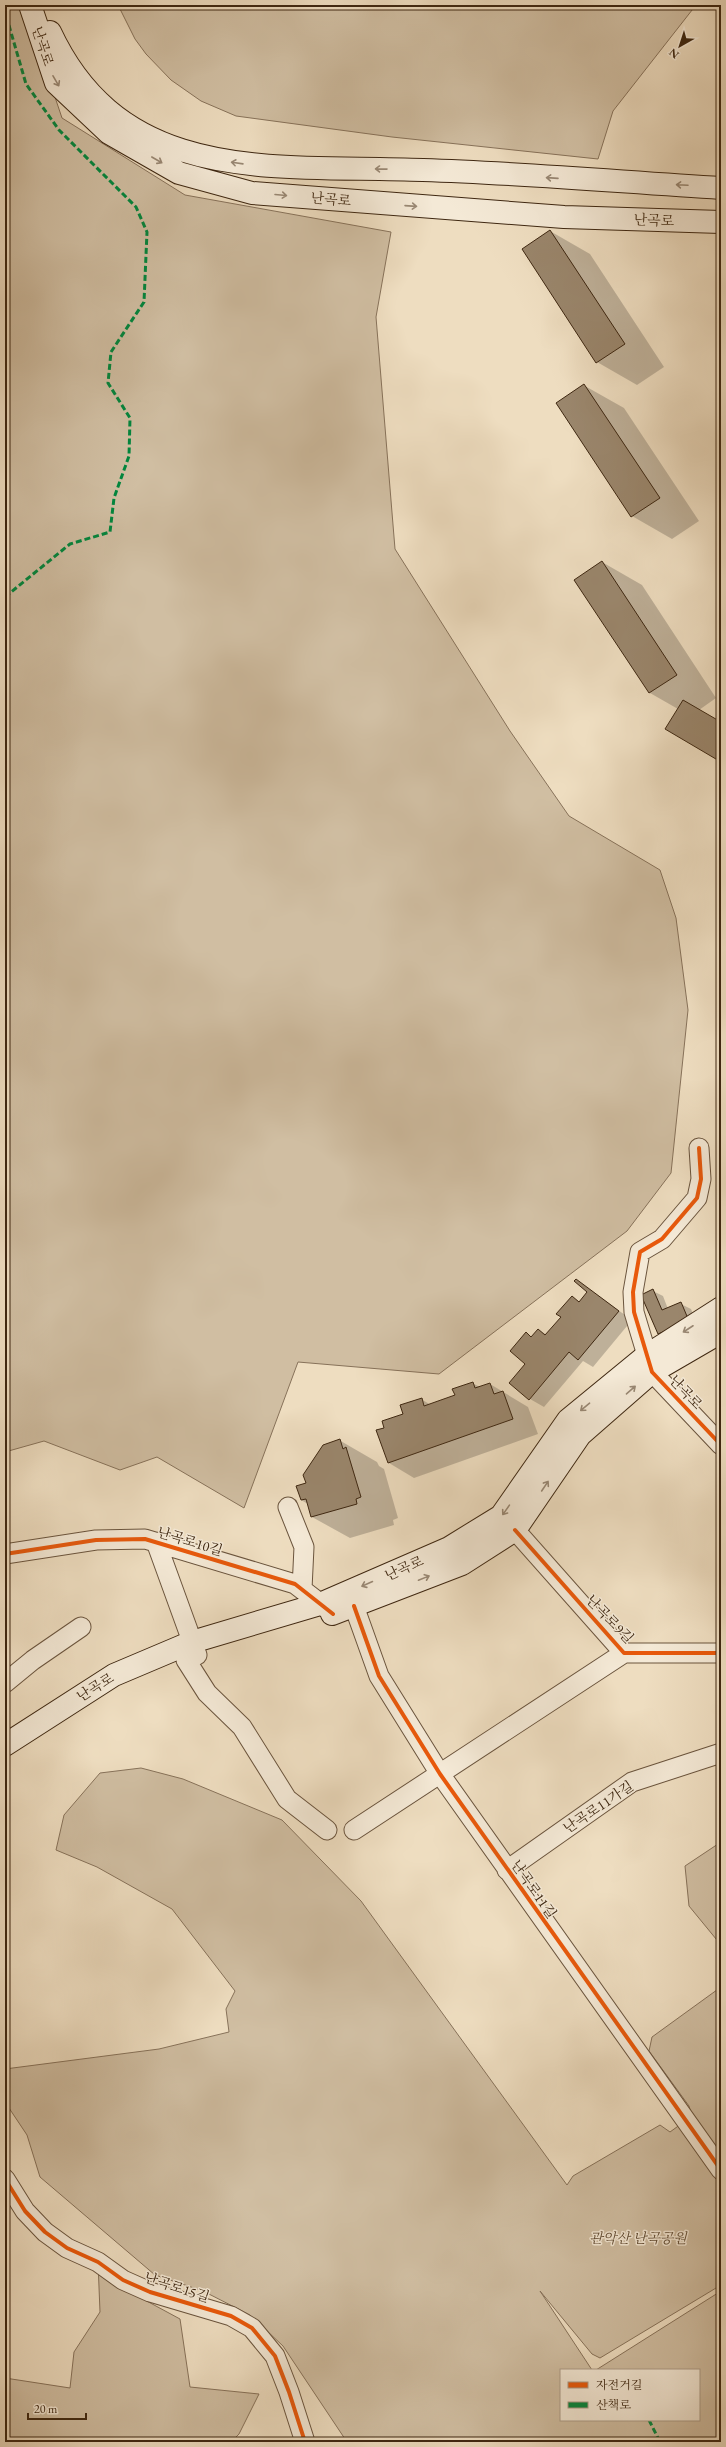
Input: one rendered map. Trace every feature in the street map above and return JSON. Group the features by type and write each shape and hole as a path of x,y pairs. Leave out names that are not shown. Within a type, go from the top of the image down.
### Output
{"main road":[{"name":"난곡로","path":"30,5 56,83 109,133 179,173 259,193 564,217 721,222"},
{"name":"난곡로","path":"41,5 56,45 74,75 93,98 126,125 183,152 227,162 284,168 423,170 721,188"},
{"name":"난곡로","path":"5,1754 124,1685 192,1652 216,1647 327,1609 449,1548 501,1516 568,1420 649,1364 721,1308"},
{"name":"난곡로","path":"327,1609 354,1606 462,1564 515,1530 580,1435 649,1364 721,1332"}],"street":[{"path":"649,1364 634,1312 633,1292 636,1265 640,1252 662,1239 697,1198 701,1179 699,1148"},
{"name":"난곡로","path":"649,1364 721,1445"},
{"path":"288,1506 304,1547 302,1589"},
{"name":"난곡로9길","path":"515,1530 624,1653 721,1653"},
{"name":"난곡로10길","path":"5,1554 96,1540 145,1539 295,1584 327,1609"},
{"path":"156,1542 207,1693 242,1727 287,1799 327,1830"},
{"name":"난곡로11길","path":"354,1606 379,1676 440,1774 721,2170"},
{"path":"5,1683 33,1660 81,1627"},
{"path":"354,1830 624,1653"},
{"name":"난곡로11가길","path":"507,1870 632,1782 721,1753"},
{"name":"난곡로15길","path":"5,2179 25,2211 45,2232 67,2248 98,2262 123,2280 150,2292 231,2316 252,2328 275,2356 289,2392 304,2442"}],"green space":[{"path":"5,5 24,5 62,118 185,195 391,232 376,317 395,549 510,731 569,816 660,870 676,918 688,1010 671,1173 627,1231 439,1374 298,1362 244,1508 157,1457 120,1470 44,1441 5,1452"},
{"path":"118,5 696,5 613,111 598,159 392,137 236,116 201,101 171,80 146,54 135,39"},
{"name":"관악산 난곡공원","path":"141,1768 183,1779 282,1820 361,1901 567,2185 573,2176 660,2125 670,2132 692,2116 689,2106 649,2051 652,2037 721,1987 721,2285 600,2358 592,2354 540,2291 591,2369 560,2369 560,2421 700,2421 700,2369 598,2369 721,2291 721,2442 347,2442 283,2346 250,2315 203,2291 155,2275 40,2177 27,2135 5,2102 5,2069 159,2049 229,2032 226,2009 235,1991 172,1909 97,1867 56,1850 64,1815 100,1773"},
{"path":"721,1842 721,1945 689,1906 685,1866"},
{"path":"98,2262 130,2292 180,2319 190,2387 259,2394 239,2434 231,2442 5,2442 5,2378 70,2388 74,2352 100,2312"}],"building":[{"path":"550,230 625,344 596,363 522,249"},
{"path":"584,384 660,498 631,517 556,403"},
{"path":"602,561 677,675 649,693 574,580"},
{"path":"683,700 721,722 721,762 665,729"},
{"path":"576,1279 619,1311 578,1360 569,1352 529,1400 509,1383 525,1364 510,1351 526,1332 531,1337 538,1329 545,1335 561,1317 556,1314 572,1296 579,1302 587,1292 574,1281"},
{"path":"653,1289 662,1310 681,1302 689,1321 658,1334 641,1295"},
{"path":"473,1382 475,1388 490,1383 494,1394 503,1391 513,1419 388,1463 376,1430 384,1428 382,1421 403,1414 400,1405 422,1398 424,1406 455,1395 452,1389"},
{"path":"340,1439 343,1449 346,1447 361,1497 356,1499 357,1504 311,1517 306,1499 301,1500 296,1486 306,1483 303,1475 323,1445"}],"marked path":[{"path":"5,597 70,544 110,532 114,498 129,456 130,418 108,383 111,352 144,302 147,232 136,207 59,130 26,84 8,22 6,5"},
{"path":"650,2421 660,2442"}],"cycle path":[{"path":"699,1148 701,1179 697,1198 662,1239 640,1252 633,1292 634,1312 652,1372 721,1445"},
{"path":"515,1530 624,1653 721,1653"},
{"path":"5,1554 96,1540 145,1539 295,1584 333,1614"},
{"path":"354,1606 379,1676 440,1774 721,2170"},
{"path":"5,2179 25,2211 45,2232 67,2248 98,2262 123,2280 150,2292 231,2316 252,2328 275,2356 289,2392 305,2442"}]}
